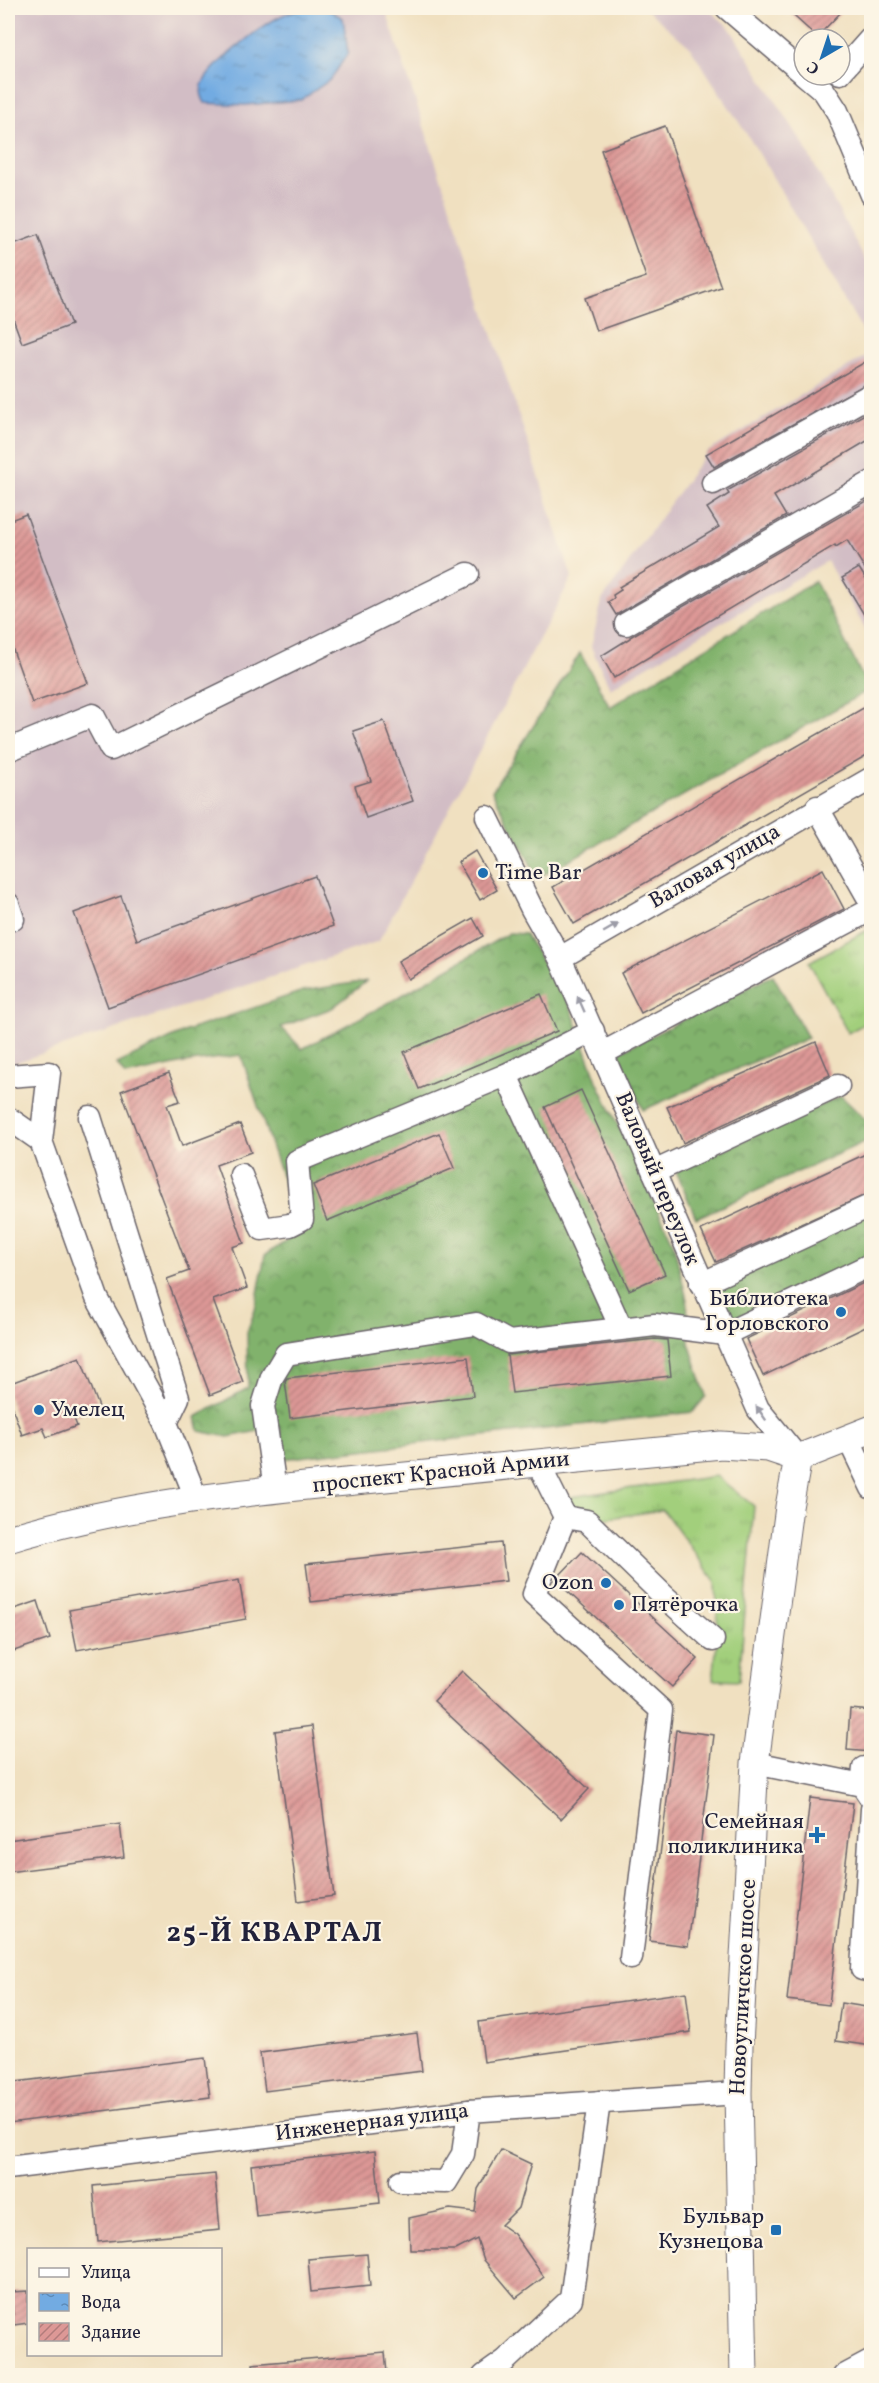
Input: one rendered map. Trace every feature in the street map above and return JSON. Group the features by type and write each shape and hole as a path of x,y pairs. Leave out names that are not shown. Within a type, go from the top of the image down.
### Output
{"main road":[{"path":"798,1458 860,1433"},
{"name":"проспект Красной Армии","path":"8,1539 60,1523 275,1489 721,1445 768,1448 798,1458"},
{"name":"Новоугличское шоссе","path":"744,2376 738,2045 755,1763 789,1507 798,1458"}],"street":[{"path":"727,8 792,63"},
{"path":"852,59 872,37"},
{"path":"835,87 837,111 872,195"},
{"path":"713,483 872,394"},
{"path":"626,624 872,482"},
{"path":"8,750 93,715 111,748 468,574"},
{"name":"Валовая улица","path":"560,958 817,807 872,778"},
{"path":"603,1053 872,907 817,807"},
{"name":"Валовый переулок","path":"487,817 532,909 560,958 701,1284 758,1409 798,1458"},
{"path":"242,1174 262,1229 290,1226 302,1220 297,1161 506,1075 593,1031"},
{"path":"8,1076 49,1073 41,1141 97,1298 166,1423 197,1500"},
{"path":"506,1075 621,1328"},
{"path":"654,1172 838,1086"},
{"path":"90,1117 178,1398 166,1423"},
{"path":"8,1118 41,1141"},
{"path":"701,1284 872,1205"},
{"path":"275,1489 263,1406 272,1377 286,1354 476,1324 509,1341 655,1325 725,1334 872,1264"},
{"path":"860,1433 872,1488"},
{"path":"538,1463 565,1517 534,1594 661,1710 631,1958"},
{"path":"565,1517 587,1521 712,1640"},
{"path":"755,1763 868,1785"},
{"path":"872,1809 862,1969 872,1971"},
{"name":"Инженерная улица","path":"8,2168 469,2111 738,2093"},
{"path":"484,2376 506,2361 571,2299 599,2102"},
{"path":"401,2181 446,2182 463,2154 469,2111"},
{"path":"844,2376 872,2361"}],"shaded area":[{"path":"8,8 385,8 572,577 379,941 8,1065"},
{"path":"645,8 707,8 729,27 802,142 871,271 871,345 757,150 690,47"},
{"path":"871,353 871,639 827,561 610,688 591,647 602,600 707,452"}],"green space":[{"path":"815,581 869,690 538,878 492,791 580,653 610,707"},
{"path":"871,928 871,1020 848,1033 809,962"},
{"path":"509,933 525,934 570,1005 597,1081 673,1242 687,1300 689,1343 706,1396 693,1412 283,1459 280,1427 228,1437 199,1431 196,1417 248,1388 247,1332 255,1310 265,1255 288,1240 293,1211 241,1055 184,1063 125,1076 117,1064 186,1031 303,991 367,981 332,1008 281,1027 302,1049 392,1001"},
{"path":"773,975 808,1038 643,1110 619,1052"},
{"path":"841,1096 871,1125 871,1139 696,1218 676,1171"},
{"path":"871,1211 871,1257 731,1323 714,1289"},
{"path":"716,1476 754,1506 739,1681 713,1680 718,1632 716,1582 663,1510 568,1524 564,1498"}],"water":[{"path":"305,8 326,8 343,18 348,53 331,79 301,100 245,105 205,103 201,92 202,84 218,64 263,27 286,14"}],"building":[{"path":"785,8 845,8 827,27 806,27"},
{"path":"665,126 721,287 596,331 585,298 646,277 601,150"},
{"path":"38,235 71,325 22,343 8,305 8,246"},
{"path":"872,358 872,381 714,467 706,454"},
{"path":"872,410 872,438 774,496 786,516 616,615 608,602 621,590 619,587 719,527 707,508 729,494 727,491"},
{"path":"872,498 872,580 847,540 836,547 835,545 614,678 601,656 630,637"},
{"path":"26,514 88,683 32,703 8,636 8,521"},
{"path":"859,568 872,589 872,628 842,578"},
{"path":"872,703 872,752 574,924 553,887"},
{"path":"384,721 413,801 366,818 355,786 371,781 353,731"},
{"path":"475,851 497,890 480,900 458,862"},
{"path":"823,869 844,909 641,1013 621,973"},
{"path":"315,876 333,926 108,1007 74,913 121,896 137,940"},
{"path":"473,918 483,936 408,979 398,961"},
{"path":"541,994 557,1031 419,1089 404,1052"},
{"path":"816,1042 830,1075 683,1143 667,1107"},
{"path":"169,1073 180,1101 167,1105 182,1146 240,1124 251,1152 216,1165 244,1243 232,1247 247,1288 213,1300 243,1382 210,1395 167,1279 189,1271 121,1091"},
{"path":"581,1090 665,1274 629,1290 545,1107"},
{"path":"439,1133 454,1168 327,1221 313,1185"},
{"path":"872,1151 872,1192 716,1262 701,1230"},
{"path":"872,1279 872,1324 763,1376 746,1339"},
{"path":"655,1339 667,1340 671,1376 512,1393 507,1355"},
{"path":"80,1357 99,1407 73,1416 77,1426 47,1437 43,1428 22,1435 8,1396 8,1384"},
{"path":"468,1357 473,1396 290,1418 285,1381 287,1378"},
{"path":"501,1543 506,1581 311,1602 306,1564"},
{"path":"582,1552 698,1659 672,1687 555,1580"},
{"path":"239,1580 246,1619 77,1650 69,1610"},
{"path":"38,1601 50,1639 8,1653 8,1611"},
{"path":"462,1671 589,1789 561,1819 434,1701"},
{"path":"850,1709 872,1711 872,1752 847,1750"},
{"path":"312,1726 334,1896 298,1901 275,1731"},
{"path":"676,1730 714,1735 688,1946 649,1941"},
{"path":"810,1798 853,1803 829,2005 787,2000"},
{"path":"120,1824 124,1857 8,1872 8,1840"},
{"path":"686,1992 691,2032 484,2062 479,2022"},
{"path":"841,2003 872,2008 872,2046 836,2041"},
{"path":"417,2033 422,2071 265,2091 260,2053"},
{"path":"205,2058 210,2097 9,2123 8,2083"},
{"path":"501,2150 531,2164 518,2208 501,2225 514,2234 544,2277 516,2298 484,2260 477,2239 456,2250 410,2250 409,2218 450,2209 475,2212 478,2189"},
{"path":"375,2151 380,2203 256,2216 251,2165"},
{"path":"215,2174 220,2230 98,2242 93,2186"},
{"path":"367,2254 370,2286 311,2292 308,2259"},
{"path":"27,2291 27,2323 14,2325 11,2292"},
{"path":"385,2352 387,2373 362,2376 254,2376 253,2364"}],"place":[{"name":"Time Bar","path":"483,873"},
{"name":"Библиотека Горловского","path":"841,1312"},
{"name":"Умелец","path":"39,1410"},
{"name":"Ozon","path":"606,1583"},
{"name":"Пятёрочка","path":"619,1605"},
{"name":"Семейная поликлиника","path":"817,1835"},
{"name":"Бульвар Кузнецова","path":"776,2230"}],"district":[{"name":"25-Й КВАРТАЛ","path":"275,1933"}]}
